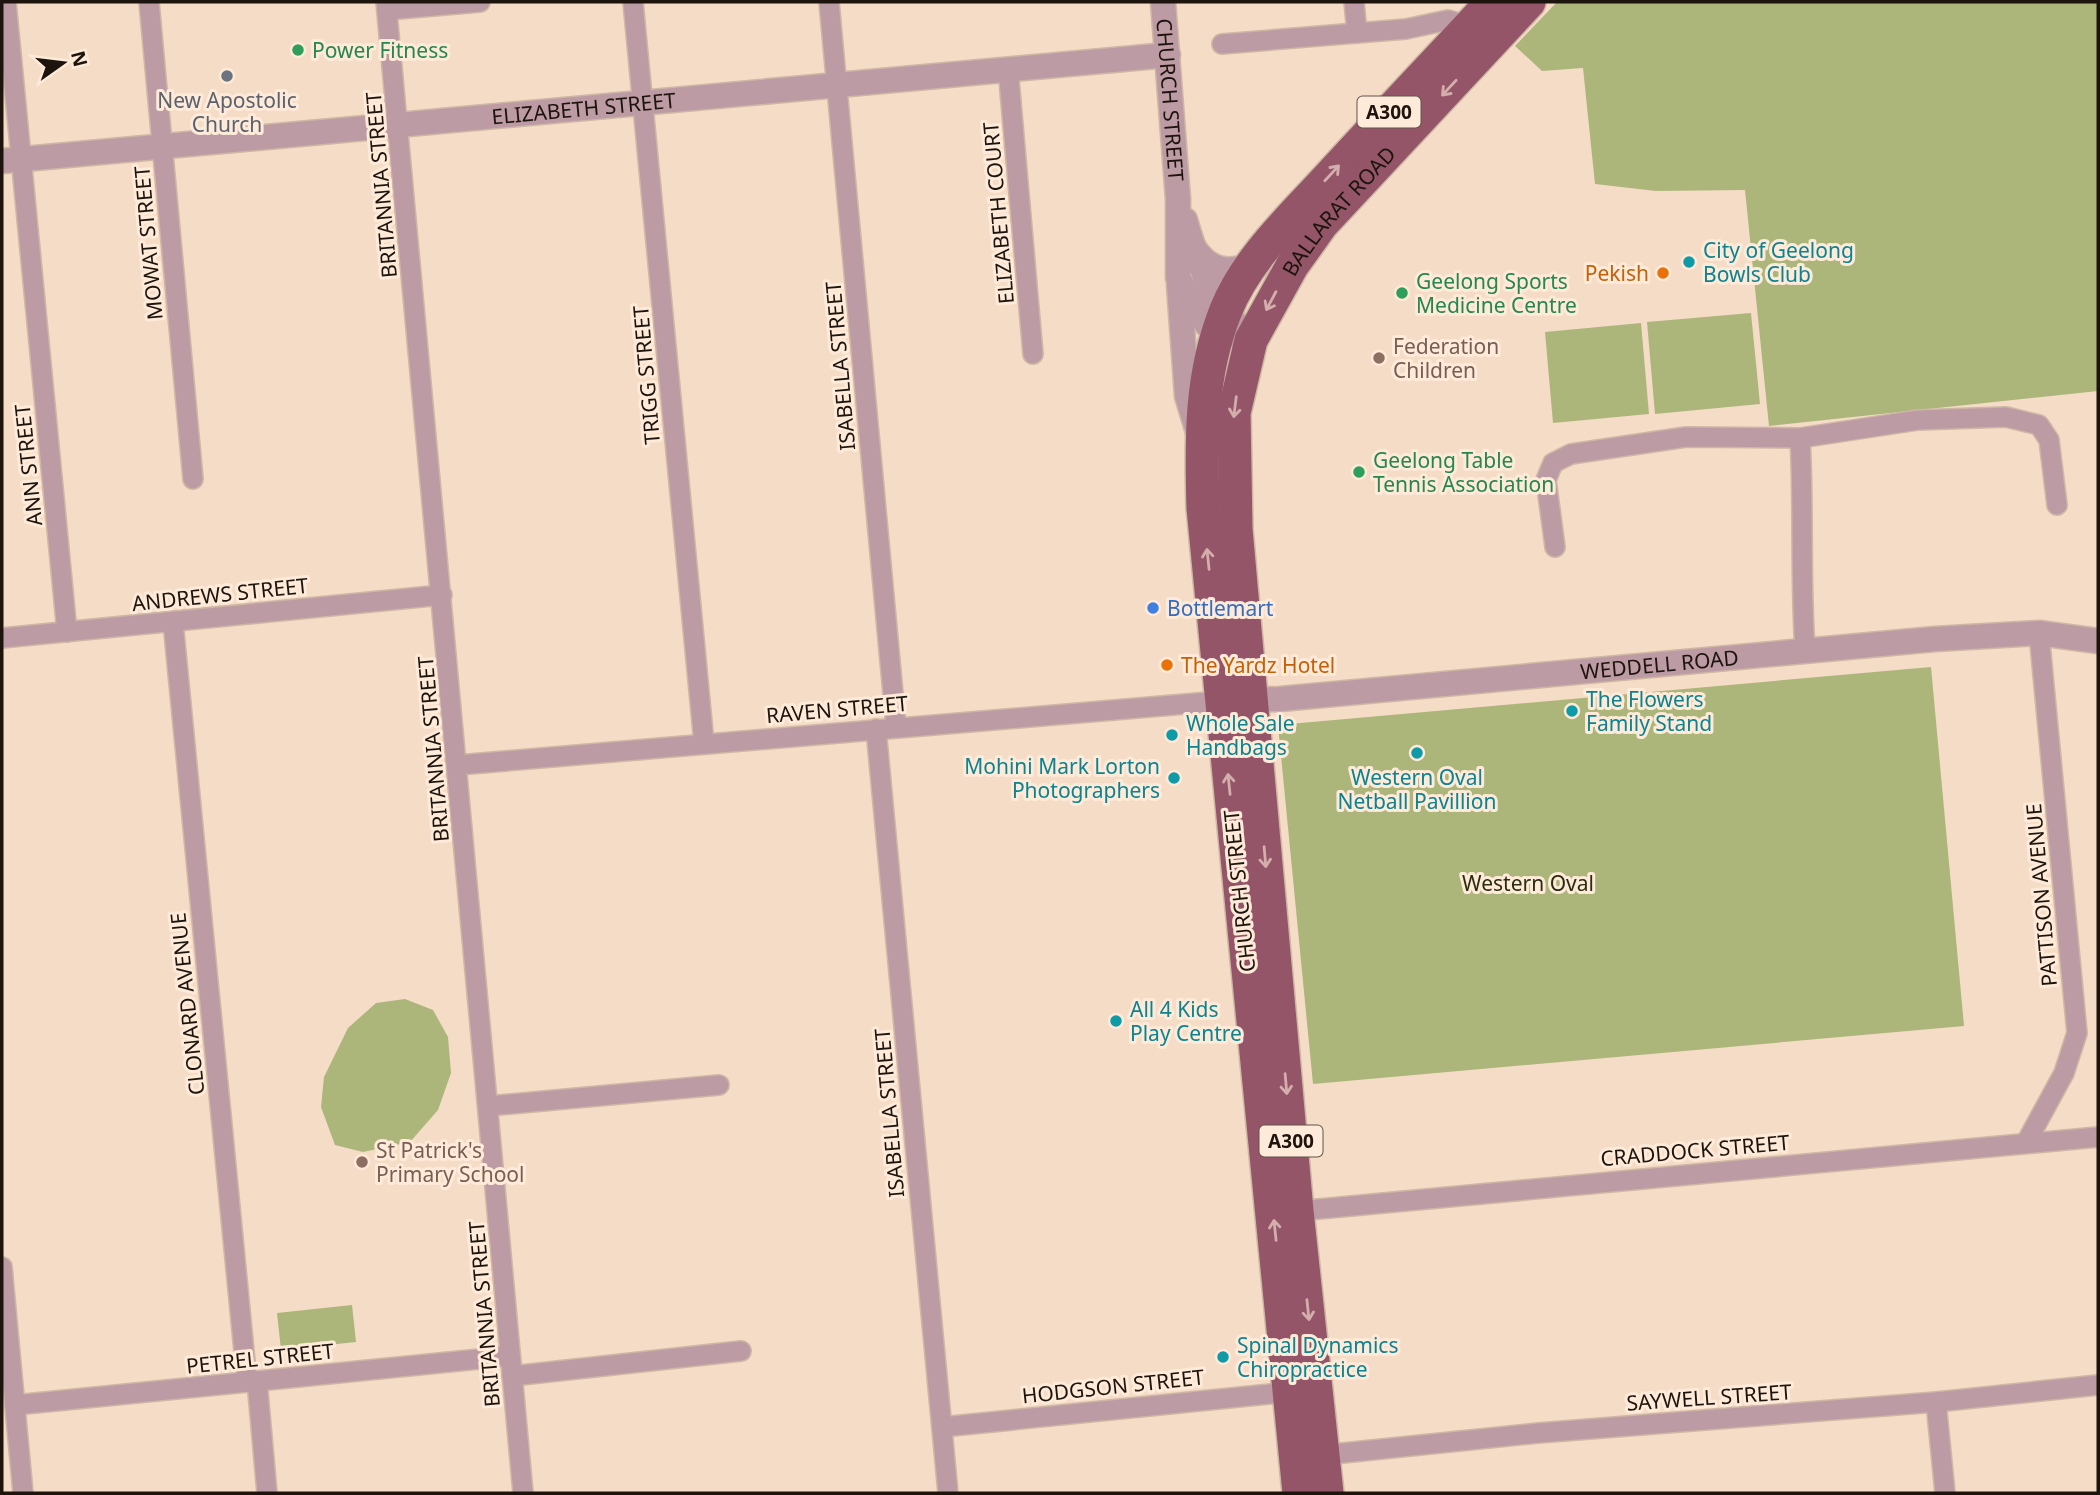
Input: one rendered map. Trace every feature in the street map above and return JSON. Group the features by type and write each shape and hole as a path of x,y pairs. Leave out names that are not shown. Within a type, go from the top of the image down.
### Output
{"highway":[{"name":"BALLARAT ROAD","path":"1251,340 1273,295 1322,224 1492,2"},
{"name":"BALLARAT ROAD","path":"1222,321 1255,263 1286,223 1467,33 1528,2"},
{"name":"CHURCH STREET","path":"1222,321 1205,386 1201,439 1203,508 1236,700 1297,1211 1326,1493"},
{"name":"CHURCH STREET","path":"1251,340 1236,398 1233,468 1236,700 1299,1493"}],"street":[{"name":"ANN STREET","path":"6,2 12,160 67,632"},
{"name":"MOWAT STREET","path":"149,2 193,479"},
{"path":"387,6 480,2"},
{"name":"TRIGG STREET","path":"633,2 704,743"},
{"name":"ISABELLA STREET","path":"829,2 896,726"},
{"name":"CHURCH STREET","path":"1163,2 1178,199 1178,278 1202,318 1222,321 1251,340"},
{"path":"1354,2 1357,33"},
{"name":"BRITANNIA STREET","path":"387,6 523,1493"},
{"path":"1222,44 1357,33 1467,33"},
{"name":"ELIZABETH STREET","path":"12,160 1167,55"},
{"name":"ELIZABETH COURT","path":"1008,68 1032,354"},
{"name":"CHURCH STREET","path":"1178,199 1200,269 1222,321"},
{"path":"1192,244 1205,261 1220,270 1255,263"},
{"path":"1178,278 1187,396 1201,439"},
{"path":"1555,547 1546,480 1553,463 1572,454 1686,438 1800,438 1918,420 2006,416 2039,425 2049,440 2057,505"},
{"path":"1800,438 1800,588 1805,650"},
{"name":"ANDREWS STREET","path":"2,638 442,595"},
{"name":"CLONARD AVENUE","path":"173,622 252,1381 267,1493"},
{"name":"WEDDELL ROAD","path":"1236,700 1805,650 2039,633 2098,641"},
{"name":"PATTISON AVENUE","path":"2027,1141 2064,1073 2077,1033 2039,633"},
{"name":"RAVEN STREET","path":"458,765 896,726 1236,700"},
{"name":"ISABELLA STREET","path":"876,729 948,1493"},
{"path":"488,1106 719,1085"},
{"name":"CRADDOCK STREET","path":"1297,1211 2027,1141 2098,1137"},
{"path":"2,1267 15,1405 11,1457 23,1493"},
{"path":"512,1376 740,1351"},
{"name":"PETREL STREET","path":"15,1405 510,1356"},
{"name":"SAYWELL STREET","path":"1323,1455 1538,1433 1936,1402 2098,1385"},
{"name":"HODGSON STREET","path":"942,1427 1290,1392"},
{"path":"1936,1402 1945,1493"}],"green space":[{"path":"1557,2 2098,2 2098,391 1769,426 1745,190 1656,191 1595,184 1583,68 1542,71 1515,46"},
{"path":"1751,313 1760,404 1655,414 1647,322"},
{"path":"1641,323 1649,414 1553,423 1545,332"},
{"name":"Western Oval","path":"1931,667 1964,1026 1313,1084 1278,725"},
{"path":"405,999 433,1010 448,1037 451,1073 438,1110 410,1142 363,1152 335,1145 321,1107 324,1077 348,1028 376,1003"},
{"path":"352,1305 356,1342 281,1350 277,1313"}],"place":[{"name":"Power Fitness","path":"298,50"},
{"name":"New Apostolic Church","path":"227,76"},
{"name":"City of Geelong Bowls Club","path":"1689,262"},
{"name":"Pekish","path":"1663,273"},
{"name":"Geelong Sports Medicine Centre","path":"1402,293"},
{"name":"Federation Children","path":"1379,358"},
{"name":"Geelong Table Tennis Association","path":"1359,472"},
{"name":"Bottlemart","path":"1153,608"},
{"name":"The Yardz Hotel","path":"1167,665"},
{"name":"The Flowers Family Stand","path":"1572,711"},
{"name":"Whole Sale Handbags","path":"1172,735"},
{"name":"Western Oval Netball Pavillion","path":"1417,753"},
{"name":"Mohini Mark Lorton Photographers","path":"1174,778"},
{"name":"All 4 Kids Play Centre","path":"1116,1021"},
{"name":"St Patrick's Primary School","path":"362,1162"},
{"name":"Spinal Dynamics Chiropractice","path":"1223,1357"}]}
